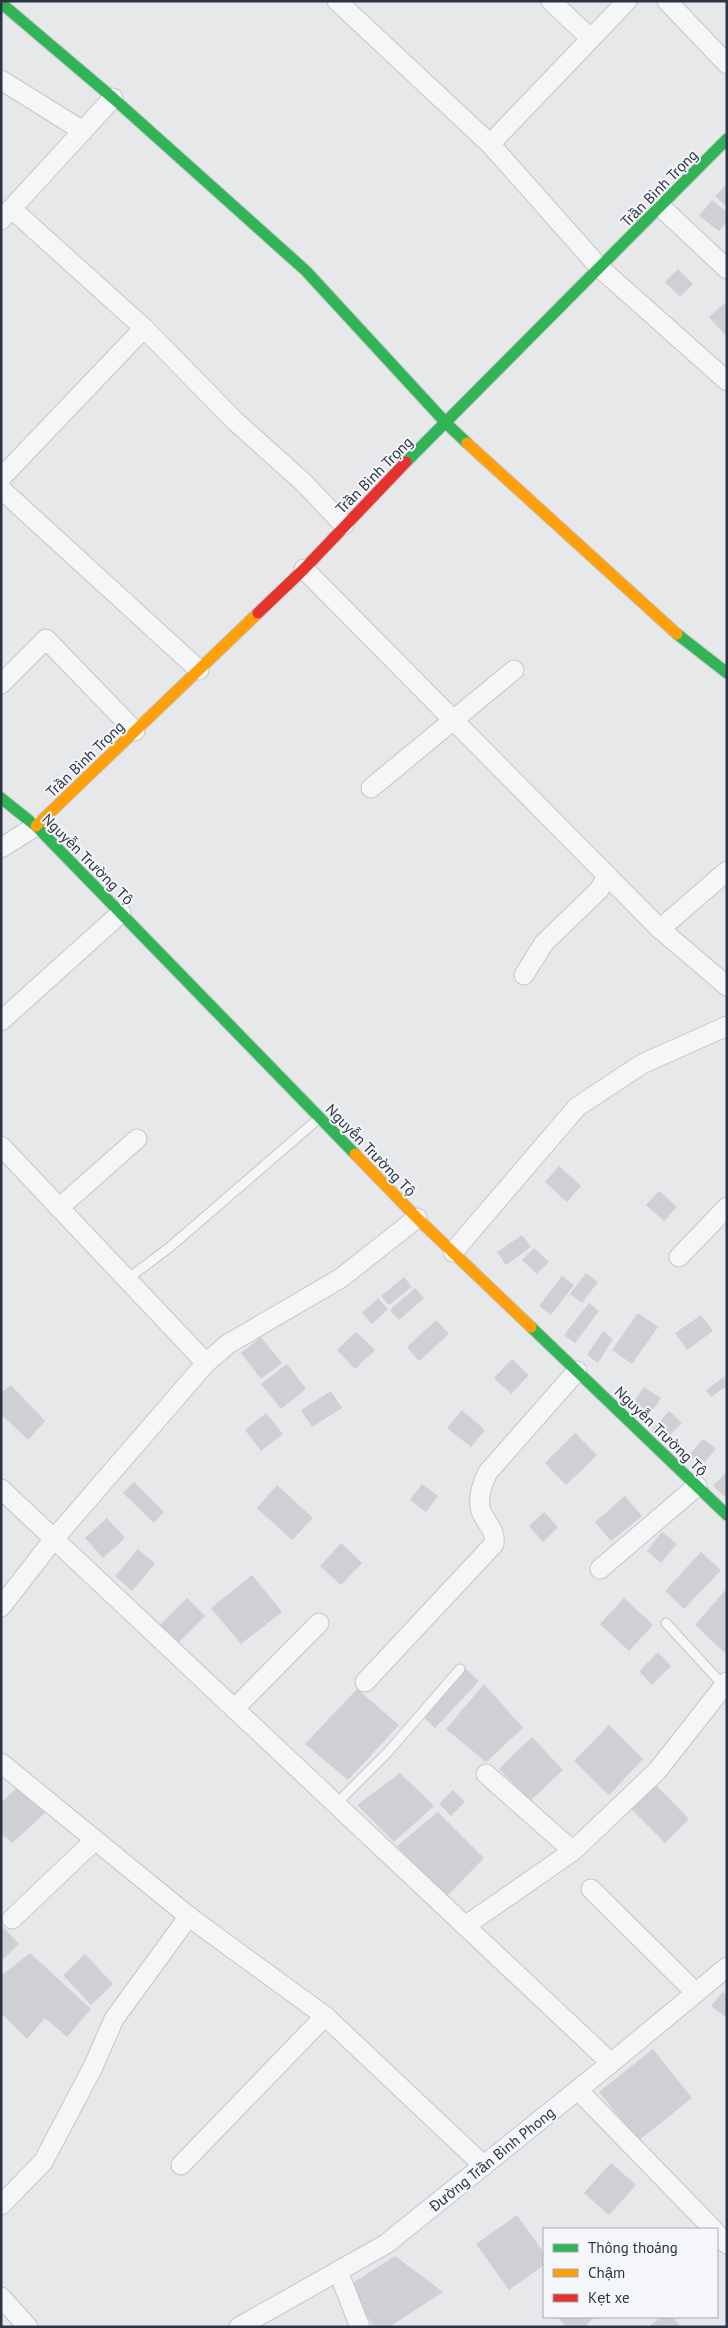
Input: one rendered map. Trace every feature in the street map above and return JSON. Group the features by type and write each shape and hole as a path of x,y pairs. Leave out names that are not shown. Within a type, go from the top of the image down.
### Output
{"street":[{"path":"338,1 490,144 600,268 727,381"},
{"path":"552,1 590,38"},
{"path":"490,144 627,1"},
{"path":"667,1 727,64"},
{"path":"1,3 113,98 306,270 447,424 662,622 727,673"},
{"path":"1,80 83,131"},
{"path":"113,98 6,214 144,328 234,420 303,482 344,525"},
{"name":"Trần Bình Trọng","path":"36,826 304,568 344,525 447,424 727,140"},
{"path":"661,207 727,269"},
{"path":"1,478 144,328"},
{"path":"1,489 199,670"},
{"path":"304,568 660,929 727,986"},
{"path":"2,684 46,639 135,731"},
{"path":"371,788 514,670"},
{"name":"Nguyễn Trường Tộ","path":"1,798 36,826 417,1218 727,1515"},
{"path":"1,848 36,826"},
{"path":"660,929 727,871"},
{"path":"524,975 544,942 599,890 607,876"},
{"path":"1,1021 120,913"},
{"path":"453,1252 577,1107 642,1064 727,1026"},
{"path":"59,1208 137,1139"},
{"path":"1,1146 206,1364"},
{"path":"679,1257 727,1207"},
{"path":"1,1607 53,1540 206,1364 228,1344 342,1278 417,1218"},
{"path":"365,1682 494,1544 494,1530 481,1510 480,1495 482,1483 488,1472 577,1372"},
{"path":"600,1569 696,1486"},
{"path":"1,1489 53,1540 611,2063"},
{"path":"234,1709 319,1623"},
{"path":"465,1926 573,1851 657,1771 725,1684"},
{"path":"1,1763 189,1916 325,2016 484,2166"},
{"path":"486,1774 573,1851"},
{"path":"12,1919 96,1840"},
{"path":"591,1889 696,1992"},
{"path":"1,2205 44,2162 93,2067 114,2019 189,1916"},
{"name":"Đường Trần Bình Phong","path":"239,2327 386,2244 578,2090 727,1966"},
{"path":"181,2165 325,2016"},
{"path":"578,2090 712,2228"},
{"path":"718,2235 727,2244"},
{"path":"338,2271 360,2327"},
{"path":"1,2296 28,2327"}],"lane":[{"path":"126,1280 170,1247 320,1118"},
{"path":"666,1623 725,1684"},
{"path":"335,1805 388,1752 460,1669"}],"building":[{"path":"727,184 727,207 715,196"},
{"path":"712,200 727,212 727,221 719,231 699,216"},
{"path":"678,269 693,284 680,297 665,282"},
{"path":"727,301 727,337 709,317"},
{"path":"559,1166 581,1186 567,1202 545,1182"},
{"path":"659,1191 677,1207 664,1221 646,1205"},
{"path":"522,1235 531,1247 506,1265 497,1252"},
{"path":"534,1248 549,1262 537,1274 522,1260"},
{"path":"586,1273 598,1282 582,1303 570,1294"},
{"path":"562,1276 574,1285 551,1315 539,1306"},
{"path":"404,1277 412,1287 389,1305 381,1296"},
{"path":"415,1288 424,1298 399,1320 390,1310"},
{"path":"378,1298 388,1309 372,1324 362,1313"},
{"path":"589,1303 599,1311 575,1343 564,1335"},
{"path":"638,1313 658,1327 632,1364 612,1350"},
{"path":"701,1315 713,1331 687,1350 675,1333"},
{"path":"436,1320 449,1334 419,1361 407,1347"},
{"path":"603,1331 613,1339 598,1363 587,1355"},
{"path":"356,1332 375,1350 355,1369 337,1350"},
{"path":"261,1337 282,1363 261,1379 241,1353"},
{"path":"512,1359 529,1375 511,1394 494,1378"},
{"path":"287,1364 306,1389 281,1409 261,1384"},
{"path":"724,1377 727,1386 711,1397 706,1390"},
{"path":"11,1385 45,1421 28,1440 1,1414 1,1393"},
{"path":"644,1387 661,1398 647,1418 630,1407"},
{"path":"331,1391 342,1408 312,1427 301,1410"},
{"path":"462,1410 485,1430 471,1447 447,1428"},
{"path":"669,1411 682,1423 664,1441 652,1430"},
{"path":"266,1413 283,1434 261,1451 245,1430"},
{"path":"575,1433 597,1455 566,1485 545,1463"},
{"path":"703,1439 716,1449 702,1465 689,1455"},
{"path":"727,1471 727,1498 713,1486"},
{"path":"134,1482 164,1512 154,1523 123,1493"},
{"path":"422,1484 438,1496 426,1512 410,1500"},
{"path":"277,1485 313,1518 292,1540 257,1508"},
{"path":"625,1496 642,1516 611,1541 595,1522"},
{"path":"544,1512 558,1527 543,1542 529,1526"},
{"path":"107,1518 125,1538 103,1558 85,1538"},
{"path":"662,1532 677,1544 661,1563 647,1551"},
{"path":"341,1543 362,1563 341,1585 320,1566"},
{"path":"138,1549 155,1564 132,1591 115,1576"},
{"path":"701,1552 721,1570 684,1609 665,1591"},
{"path":"252,1575 282,1612 241,1644 211,1608"},
{"path":"727,1588 727,1655 695,1625"},
{"path":"187,1598 205,1616 177,1644 159,1626"},
{"path":"624,1598 653,1625 629,1651 600,1624"},
{"path":"658,1652 671,1666 652,1685 639,1671"},
{"path":"465,1668 479,1681 435,1728 421,1715"},
{"path":"484,1684 523,1728 486,1762 446,1729"},
{"path":"357,1689 399,1725 348,1780 305,1744"},
{"path":"609,1725 643,1759 609,1795 574,1761"},
{"path":"532,1737 563,1770 530,1801 499,1769"},
{"path":"400,1773 434,1806 394,1842 357,1805"},
{"path":"655,1784 689,1819 665,1843 630,1808"},
{"path":"18,1787 45,1813 12,1843 1,1833 1,1803"},
{"path":"453,1790 465,1802 451,1816 439,1804"},
{"path":"438,1812 484,1858 446,1897 397,1846"},
{"path":"1,1925 19,1944 1,1961"},
{"path":"30,1953 91,2009 67,2037 45,2018 27,2039 1,2013 1,1976"},
{"path":"85,1954 113,1984 91,2005 63,1975"},
{"path":"723,1992 727,1994 727,2018 711,2006"},
{"path":"653,2049 692,2098 638,2141 599,2092"},
{"path":"611,2163 636,2185 609,2215 584,2193"},
{"path":"517,2215 543,2252 543,2266 509,2290 476,2244"},
{"path":"395,2256 443,2292 389,2327 374,2327 348,2286"},
{"path":"558,2318 593,2318 585,2327 567,2327"},
{"path":"661,2318 674,2318 681,2327 648,2327"}],"traffic: fast":[{"path":"1,3 113,98 306,271 447,424 467,443"},
{"path":"406,462 727,139"},
{"path":"677,634 727,673"},
{"path":"1,798 36,826 355,1154"},
{"path":"531,1327 727,1515"}],"traffic: slow":[{"path":"467,443 677,634"},
{"path":"36,826 258,613"},
{"path":"355,1154 417,1218 531,1327"}],"traffic: jam":[{"path":"258,613 304,569 406,462"}]}
